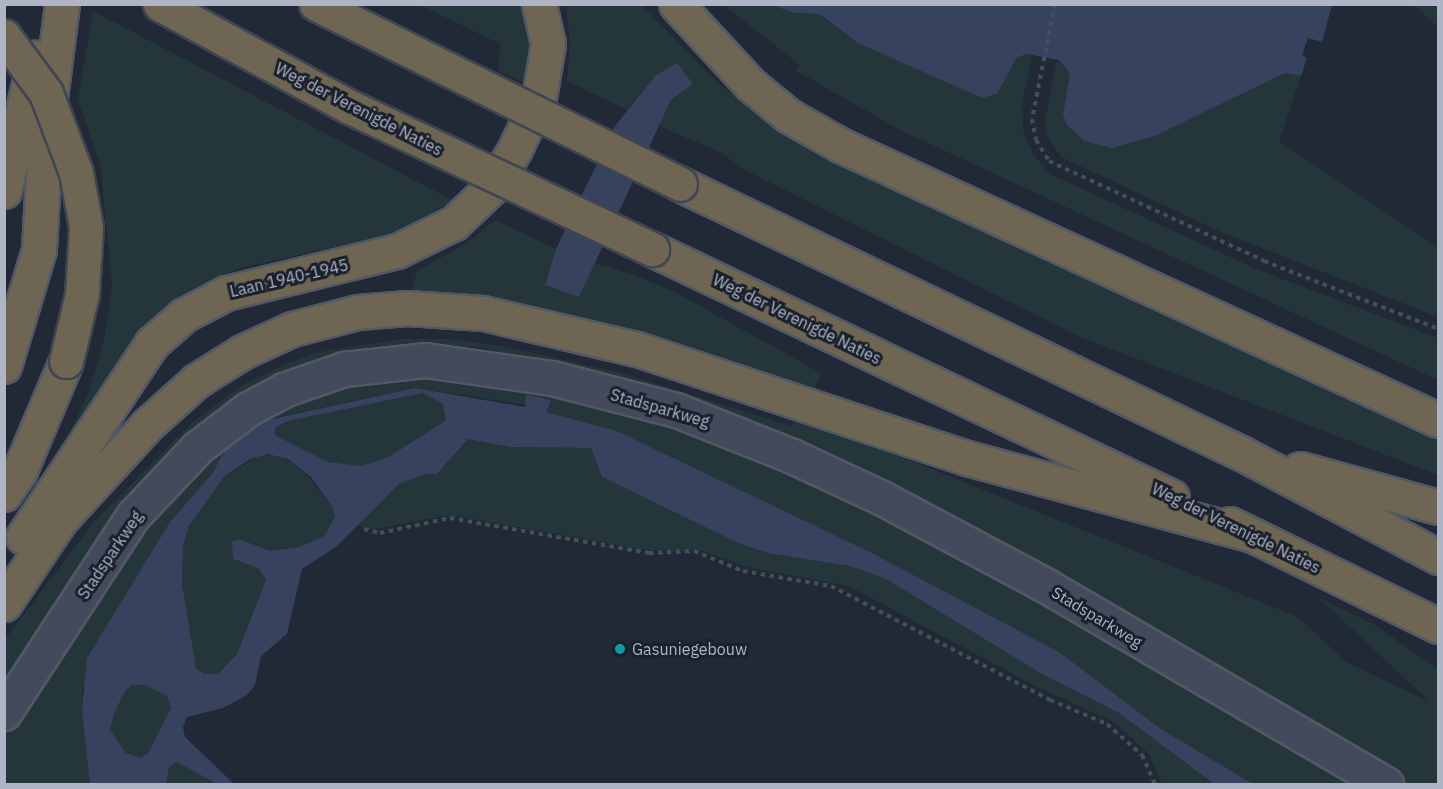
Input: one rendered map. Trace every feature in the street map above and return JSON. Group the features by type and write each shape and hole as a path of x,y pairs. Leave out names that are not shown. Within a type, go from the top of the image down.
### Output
{"highway":[{"path":"4,191 51,4"},
{"path":"4,366 39,249 46,126 62,4"},
{"name":"Weg der Verenigde Naties","path":"160,4 350,107 652,249 1438,626"},
{"path":"316,4 680,184 1243,454 1438,556"},
{"name":"Laan 1940-1945","path":"4,567 151,344 184,315 226,292 397,251 454,222 492,187 515,149 539,98 548,44 539,4"},
{"path":"676,4 750,84 789,116 840,145 1438,420"},
{"path":"4,36 46,93 76,173 85,238 82,294 66,361 20,470 4,494"},
{"path":"4,604 61,519 147,425 196,381 242,352 292,329 358,312 407,308 483,314 637,349 967,458 1249,534"},
{"path":"1243,454 1438,507"}],"main road":[{"name":"Stadsparkweg","path":"4,713 133,516 197,448 248,409 293,386 344,369 425,360 552,378 676,410 792,456 882,498 1045,585 1386,784"}],"path":[{"path":"1055,4 1032,118 1036,140 1049,161 1264,261 1438,329"},
{"path":"364,529 380,532 450,518 649,552 694,551 743,571 831,586 1050,700 1107,724 1142,755 1155,784"}],"shaded area":[{"path":"421,5 530,5 528,84 498,71 500,44"},
{"path":"566,5 642,5 719,84 764,117 1438,436 1438,475 1080,337 743,169 720,152 659,126 671,100 693,84 677,63 656,75 627,110 567,81 570,44"},
{"path":"724,5 771,5 795,13 820,14 859,43 982,98 997,94 1015,58 1032,54 1022,105 1023,130 1033,154 1050,174 1256,269 1438,338 1438,380 898,129 795,70 800,65"},
{"path":"1414,5 1438,5 1438,28"},
{"path":"93,11 452,200 420,222 390,235 240,268 189,290 143,329 74,433 70,432 88,394 104,341 112,285 100,164 78,100"},
{"path":"1057,59 1070,74 1063,114 1155,136 1285,73 1301,76 1279,141 1438,247 1438,317 1221,232 1061,157 1047,135 1045,122"},
{"path":"495,220 556,249 545,285 579,296 595,263 639,277 675,292 821,373 813,392 599,323 494,300 410,294 417,271 467,243"},
{"path":"400,339 449,339 502,346 621,373 791,426 797,421 897,455 1298,617 1346,662 1430,702 1319,598 1373,624 1438,669 1438,784 1403,784 1243,692 604,375 476,347 438,346 239,401 5,693 6,638 93,523 193,422 241,386 281,366 314,353"},
{"path":"387,372 559,388 785,464 1082,622 1353,784 1253,784 1161,729 1059,652 870,552 617,431 546,412 548,408 415,388 258,421 225,452 212,474 170,522 135,582 82,689 90,784 5,784 4,736 105,580 178,481 276,407"},
{"path":"423,393 438,398 447,412 446,420 390,456 362,466 328,462 275,435 275,429 288,421"},
{"path":"468,439 510,447 591,448 602,477 738,543 850,566 886,579 1040,673 1119,713 1214,784 1162,784 1149,754 1114,722 1037,687 849,586 746,567 700,550 674,552 640,549 462,517 443,516 369,530 357,524 399,484 425,474 437,474"},
{"path":"260,455 277,455 299,466 332,506 335,517 324,536 299,547 270,551 239,539 232,542 237,561 258,568 266,580 237,654 218,674 204,674 196,668 182,584 183,547 189,526 224,477"},
{"path":"133,685 145,685 167,696 171,708 149,752 140,758 126,753 110,730 114,713 126,690"},
{"path":"177,762 217,784 166,784 169,767"}],"water":[{"path":"771,5 1332,5 1322,42 1308,38 1302,55 1307,58 1301,76 1285,73 1155,136 1112,148 1084,141 1067,125 1063,114 1070,74 1059,60 1027,54 1016,58 997,94 982,98 858,43 820,14 795,13"},
{"path":"677,63 693,84 671,100 579,297 545,285 556,249 615,126 656,75"},
{"path":"415,388 525,407 526,395 551,401 546,412 617,431 870,552 1059,652 1161,729 1253,784 1214,784 1119,713 1040,673 886,579 850,566 768,553 738,543 602,477 591,448 510,447 468,439 437,474 425,474 399,484 336,547 302,569 287,634 261,656 255,685 247,695 223,708 187,717 183,727 185,737 234,784 217,784 177,762 169,767 166,784 90,784 82,710 87,658 170,522 212,474 224,452 258,422","holes":["423,393 443,404 446,420 390,456 362,466 328,462 275,435 275,428 288,421","268,454 288,459 311,477 332,506 335,517 324,536 299,547 270,551 239,539 232,542 233,559 258,568 266,580 237,654 218,674 204,674 196,668 182,584 183,547 189,526 224,477 250,459","133,685 145,685 167,696 171,708 149,752 140,758 126,753 110,730 114,713 126,690"]}],"place":[{"name":"Gasuniegebouw","path":"620,649"}]}
